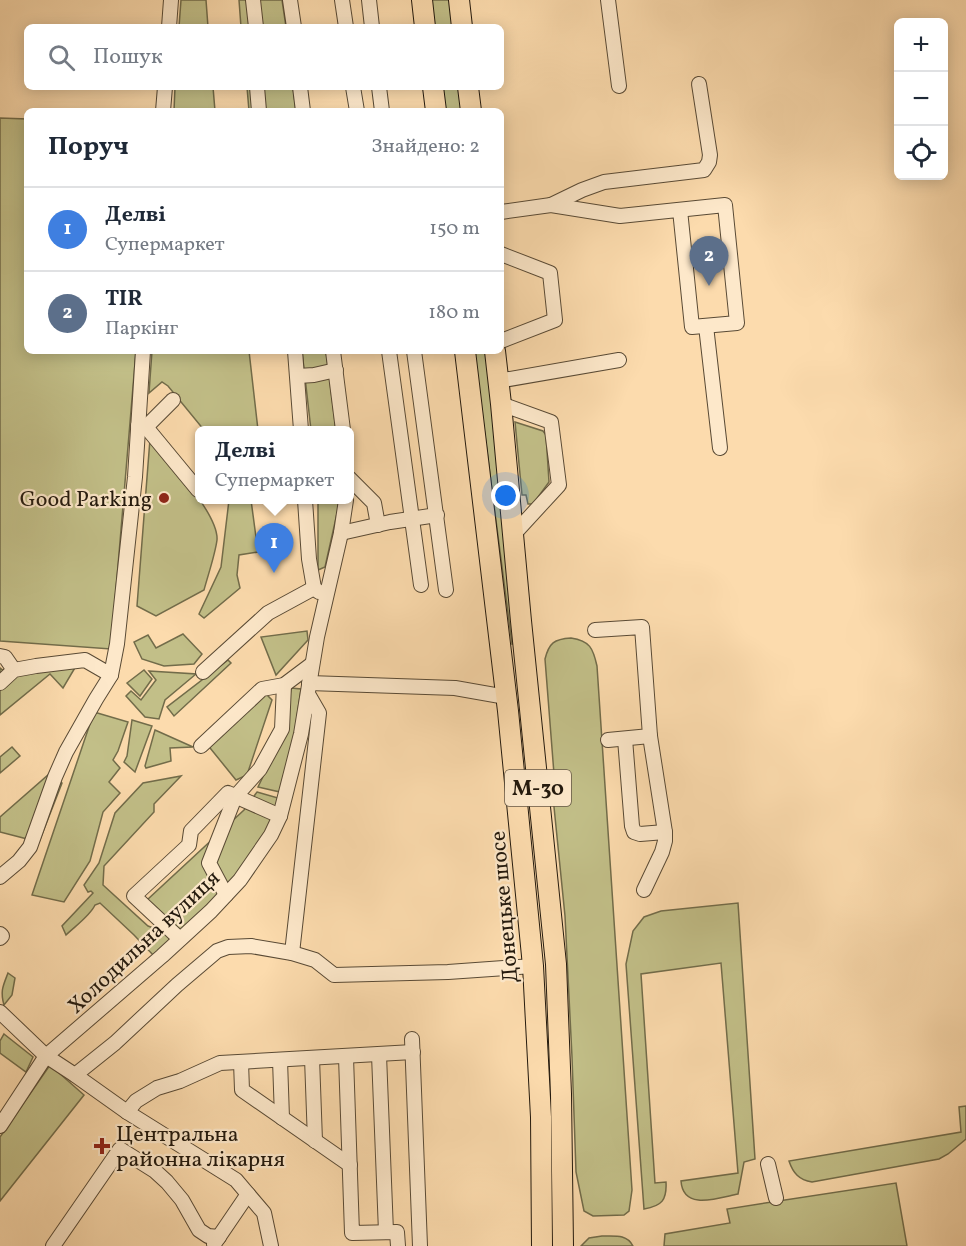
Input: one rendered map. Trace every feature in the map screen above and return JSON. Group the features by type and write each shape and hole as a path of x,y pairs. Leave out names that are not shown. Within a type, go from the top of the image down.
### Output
{"highway":[{"path":"422,0 425,24"},
{"path":"459,0 462,24"},
{"path":"433,90 436,108"},
{"path":"468,90 471,108"},
{"name":"Донецьке шосе","path":"465,354 506,697 533,966 541,1117 542,1246"},
{"name":"Донецьке шосе","path":"495,354 556,964 563,1246"}],"street":[{"path":"169,24 171,0"},
{"path":"253,0 256,24"},
{"path":"290,0 294,24"},
{"path":"342,0 346,24"},
{"path":"369,0 372,24"},
{"path":"608,0 619,86"},
{"path":"551,206 604,182 704,170 710,155 699,84"},
{"path":"163,108 165,90"},
{"path":"256,90 259,108"},
{"path":"300,90 303,108"},
{"path":"354,90 356,108"},
{"path":"379,90 382,108"},
{"path":"504,212 551,206 620,216 725,205 737,323 692,327 680,210"},
{"path":"504,255 550,273 555,320 504,340"},
{"path":"706,326 720,448"},
{"path":"0,878 20,861 30,847 66,752 111,675 117,644 142,426 143,354"},
{"path":"295,354 301,426"},
{"path":"333,354 343,426"},
{"path":"389,354 421,585"},
{"path":"414,354 446,590"},
{"path":"498,381 619,360"},
{"path":"298,376 336,370"},
{"path":"142,426 173,400"},
{"path":"501,404 551,422 560,485 513,535"},
{"path":"142,426 195,487"},
{"path":"354,483 374,502 378,525"},
{"path":"305,504 309,559 314,588 326,596"},
{"name":"Холодильна вулиця","path":"0,1126 46,1056 180,939 226,895 240,880 272,835 280,816 301,734 312,664 345,504"},
{"path":"341,533 437,515"},
{"path":"204,672 268,613 314,588"},
{"path":"594,630 642,627 650,736 665,832 662,852 644,890"},
{"path":"0,656 5,657 8,676 36,666 85,660 111,675"},
{"path":"201,746 262,689 284,685 312,664"},
{"path":"226,895 209,862 235,797 260,769 282,729 284,685"},
{"path":"292,953 319,713 308,688 455,688 506,697"},
{"path":"608,740 650,736"},
{"path":"626,739 634,832 640,834 665,832"},
{"path":"180,939 134,897 189,845 191,831 228,793 280,816"},
{"path":"75,1075 115,1043 217,951 228,947 251,946 292,953 315,960 334,975 448,972 533,966"},
{"path":"3,1020 46,1056 127,1112 236,1180 264,1213 271,1246"},
{"path":"127,1112 136,1101 157,1088 180,1081 220,1063 379,1055 413,1046 420,1246"},
{"path":"378,1237 379,1055"},
{"path":"346,1057 352,1233 378,1237 397,1232 398,1246"},
{"path":"312,1058 315,1141"},
{"path":"280,1060 282,1118"},
{"path":"241,1062 242,1090 350,1165"},
{"path":"53,1246 120,1149 155,1171 167,1182 182,1200 199,1230 216,1242 248,1194"},
{"path":"768,1164 776,1198"}],"shaded area":[{"path":"181,0 206,0 208,24 179,24"},
{"path":"239,0 282,0 286,24 241,24"},
{"path":"430,0 455,0 458,24 434,24"},
{"path":"175,90 213,90 215,108 174,108"},
{"path":"247,90 293,90 296,108 249,108"},
{"path":"441,90 463,90 466,108 444,108"},
{"path":"0,118 24,119 24,354 136,354 111,649 0,641"},
{"path":"152,354 249,354 258,426 201,426 168,386 162,382 149,393"},
{"path":"302,354 326,354 335,426 311,426"},
{"path":"474,354 489,354 517,643 512,644"},
{"path":"515,422 543,431 546,435 549,482 533,504 528,504 526,495 522,495"},
{"name":"Good Parking","path":"150,439 195,494 195,504 202,504 210,516 217,540 204,590 156,616 137,606"},
{"path":"229,504 252,504 258,552 239,555 237,575 240,588 204,618 199,614 221,567"},
{"path":"318,504 339,504 325,567 318,570"},
{"path":"307,631 308,640 276,675 261,637"},
{"path":"183,634 202,654 194,664 164,666 142,659 134,642 148,635 156,648"},
{"path":"571,638 583,641 590,646 597,666 632,1190 629,1211 624,1215 593,1216 584,1211 576,1172 565,916 553,797 554,774 545,659 553,643 560,639"},
{"path":"228,660 231,663 174,716 167,707"},
{"path":"76,666 63,688 50,674 0,715 0,668 9,675"},
{"path":"144,670 152,679 140,696 127,683"},
{"path":"149,671 196,674 165,700 159,719 145,717 126,696 131,691 141,700 156,680"},
{"path":"258,686 272,700 247,775 236,780 202,738"},
{"path":"291,688 301,689 294,737 280,792 258,787 285,731"},
{"path":"94,712 128,722 113,760 120,768 109,782 120,793 103,812 90,861 64,902 32,895"},
{"path":"132,720 152,726 135,772 124,762 127,756"},
{"path":"155,730 193,747 170,748 171,761 146,768"},
{"path":"12,747 20,756 0,773 0,757"},
{"path":"48,775 62,783 39,842 0,832 0,817"},
{"path":"181,776 154,804 154,812 104,866 103,885 148,926 170,934 170,943 155,957 100,903 95,905 86,917 66,935 62,926 93,893 88,892 84,885 99,863 115,813 143,783"},
{"path":"257,792 278,798 275,819 230,887 183,932 147,900 244,810"},
{"path":"738,903 755,1159 744,1162 738,1194 703,1200 688,1196 683,1190 681,1181 738,1173 721,963 641,974 655,1183 666,1182 662,1201 644,1209 626,964 633,931 644,917 661,911"},
{"path":"8,973 15,978 12,995 4,1005 2,996"},
{"path":"4,1034 33,1057 26,1072 0,1053 0,1041"},
{"path":"50,1065 84,1095 0,1201 0,1137"},
{"path":"966,1106 966,1139 939,1159 812,1182 803,1180 797,1175 789,1161 961,1132 959,1107"},
{"path":"896,1183 907,1246 664,1246 665,1234 730,1223 727,1209"},
{"path":"602,1236 624,1238 633,1246 581,1246 589,1238"}],"place":[{"name":"TIR","path":"709,286"},
{"name":"Good Parking","path":"164,498"},
{"name":"Делві","path":"274,573"},
{"name":"Центральна районна лікарня","path":"102,1146"}]}
